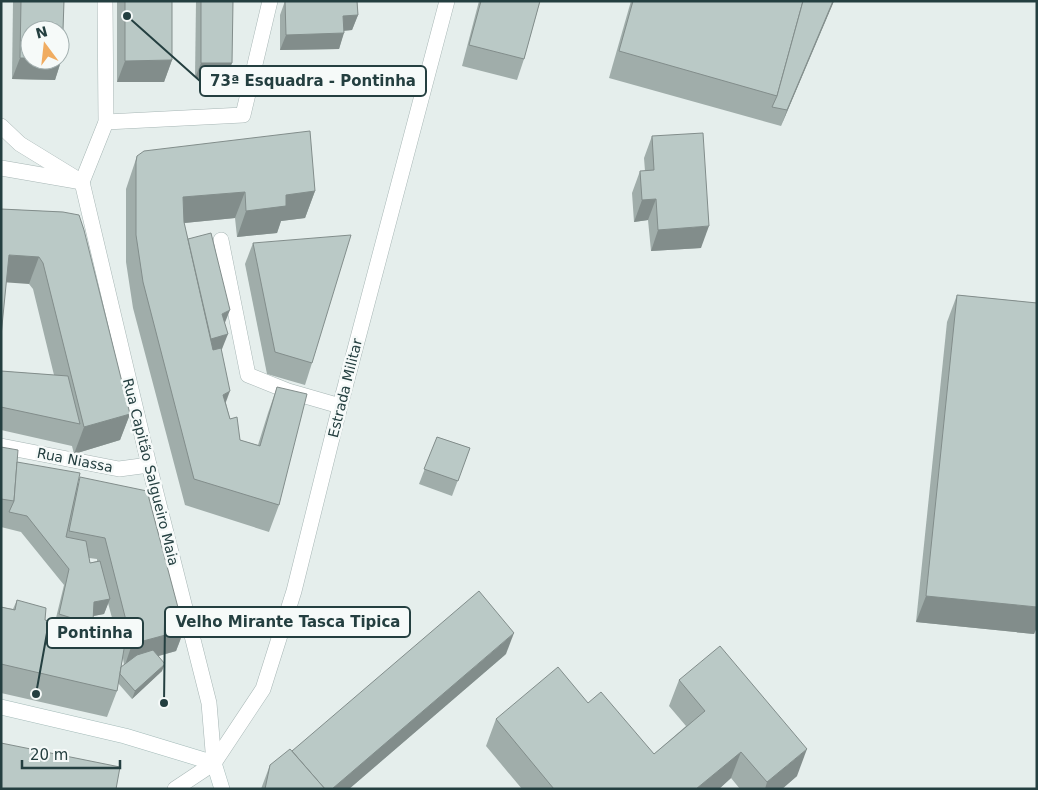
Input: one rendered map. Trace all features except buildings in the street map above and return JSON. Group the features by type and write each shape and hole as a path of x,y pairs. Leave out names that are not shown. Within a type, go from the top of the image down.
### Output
{"street":[{"path":"82,182 106,122 105,1"},
{"path":"106,122 243,115 270,1"},
{"name":"Estrada Militar","path":"214,763 263,689 294,591 340,406 447,1"},
{"path":"1,126 20,144 82,182"},
{"path":"1,168 82,182"},
{"name":"Rua Capitão Salgueiro Maia","path":"82,182 149,465 209,704 214,763 222,789"},
{"path":"221,240 248,374 288,391 340,406"},
{"name":"Rua Niassa","path":"1,446 119,469 149,465"},
{"path":"1,707 125,736 214,763"},
{"path":"175,789 214,763"}],"place":[{"name":"73ª Esquadra - Pontinha","path":"127,16"},
{"name":"Pontinha","path":"36,694"},
{"name":"Velho Mirante Tasca Tipica","path":"164,703"}]}
